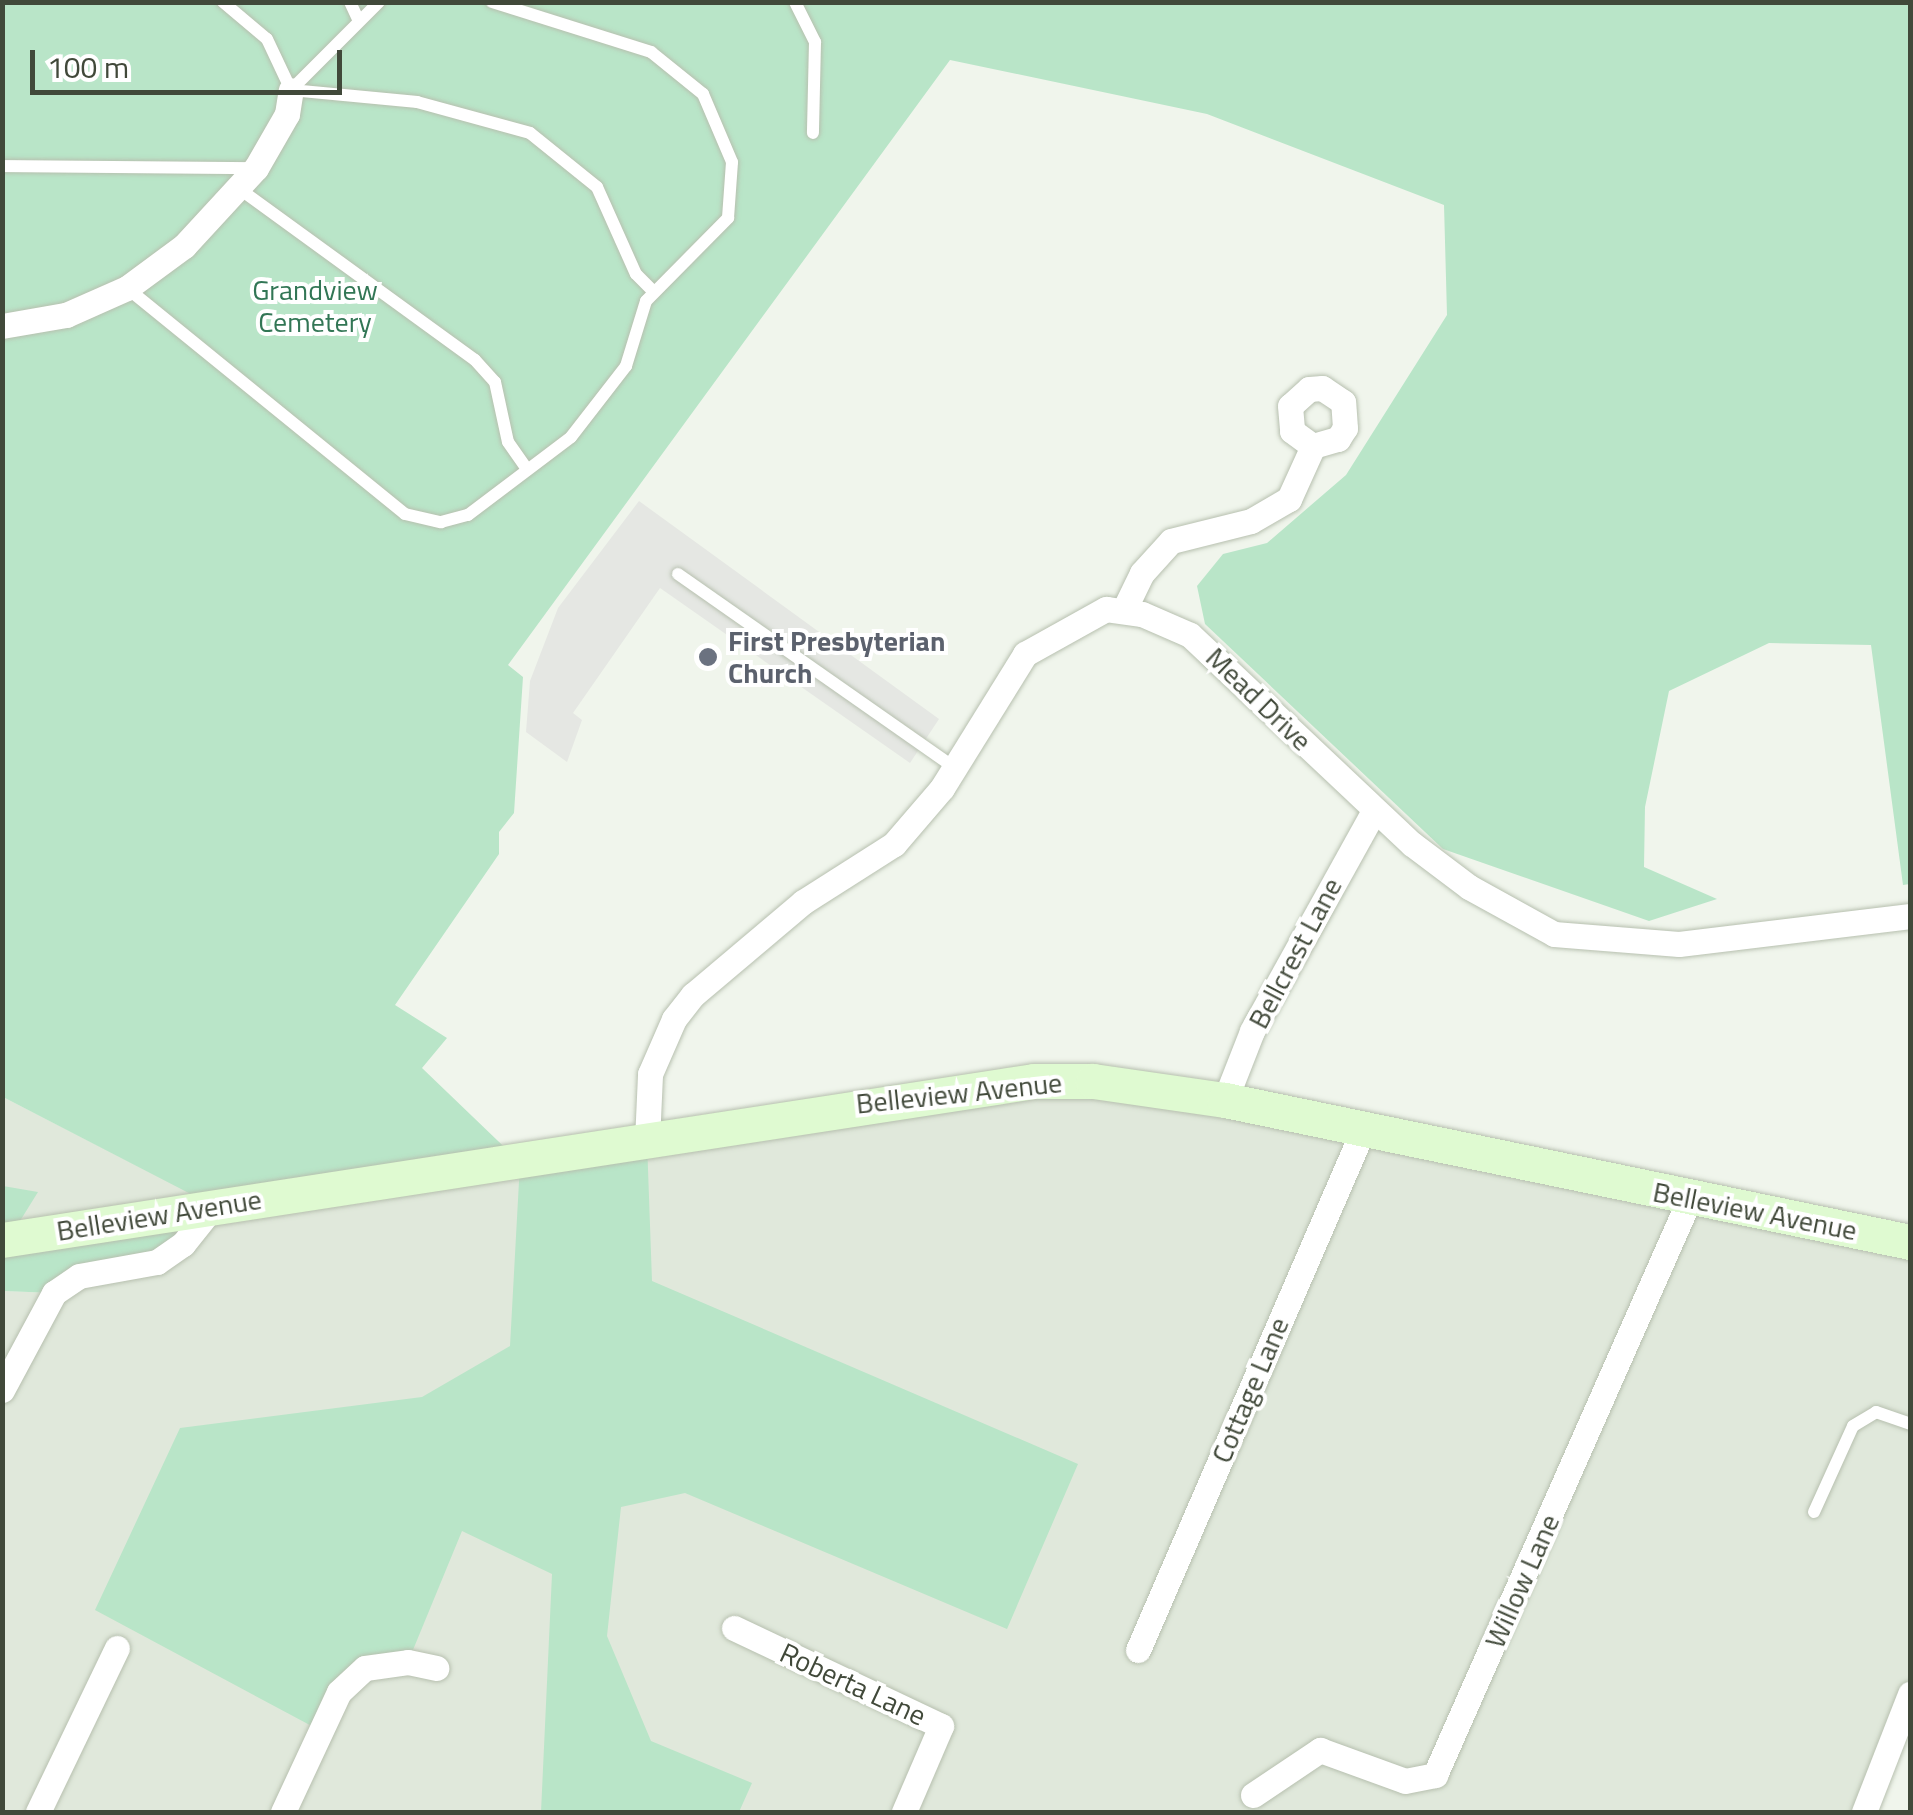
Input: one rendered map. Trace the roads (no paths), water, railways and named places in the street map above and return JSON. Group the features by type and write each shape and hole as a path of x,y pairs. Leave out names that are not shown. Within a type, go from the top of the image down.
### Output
{"street":[{"path":"2,326 66,316 127,288 184,246 249,179 287,114 291,90"},
{"path":"647,1141 650,1074 674,1019 693,995 802,902 894,844 954,766 1025,654 1080,619 1106,608 1124,610 1142,573 1171,541 1251,521 1289,499 1313,446"},
{"name":"Mead Drive","path":"1124,610 1167,623 1214,653 1374,811 1468,887 1524,921 1587,941 1679,944 1910,916"},
{"name":"Bellcrest Lane","path":"1226,1100 1252,1031 1374,811"},
{"name":"Belleview Avenue","path":"2,1240 647,1141 798,1112 1034,1081 1093,1081 1226,1100 1910,1242"},
{"name":"Cottage Lane","path":"1138,1650 1363,1130"},
{"name":"Willow Lane","path":"1253,1795 1320,1750 1406,1781 1435,1775 1690,1198"},
{"path":"2,1390 54,1292 79,1276 157,1262 184,1244 214,1205"},
{"name":"Roberta Lane","path":"734,1628 941,1726 904,1812"},
{"path":"38,1812 117,1648"},
{"path":"284,1812 339,1692 365,1668 408,1662 436,1668"},
{"path":"1864,1812 1910,1694"}],"lane":[{"path":"223,2 267,39 291,90"},
{"path":"350,2 359,22"},
{"path":"291,90 379,2"},
{"path":"127,288 405,514 441,522 468,514 525,466 571,437 613,388 654,292 728,218 732,162 703,94 651,52 492,2"},
{"path":"794,2 815,42 812,133"},
{"path":"291,90 417,102 530,133 597,187 636,274 654,292"},
{"path":"2,166 249,179 475,360 495,382 502,426 525,466"},
{"path":"678,574 954,766"},
{"path":"1814,1512 1853,1426 1876,1412 1910,1424"}],"place":[{"name":"First Presbyterian Church","path":"708,657"}],"park label":[{"name":"Grandview Cemetery","path":"315,306"}]}
